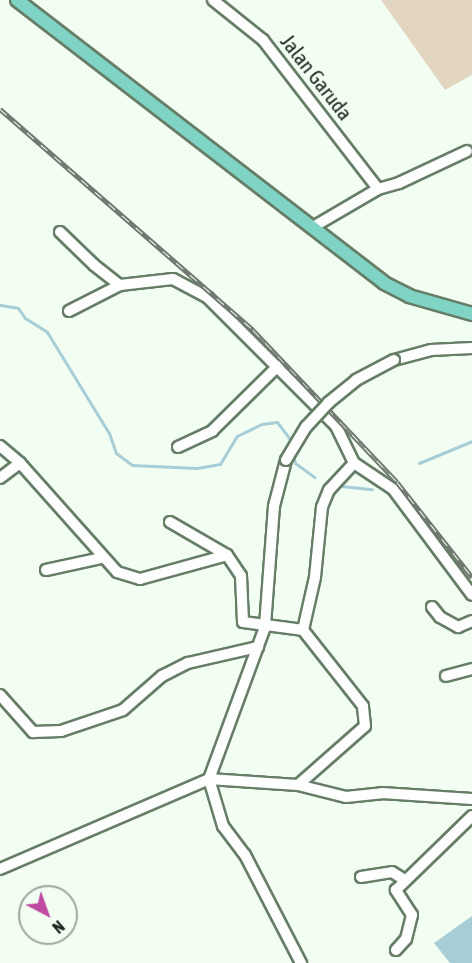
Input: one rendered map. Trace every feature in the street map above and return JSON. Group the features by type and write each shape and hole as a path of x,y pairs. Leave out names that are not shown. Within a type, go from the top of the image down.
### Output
{"main road":[{"path":"17,0 392,288 434,305 472,314"}],"street":[{"name":"Jalan Garuda","path":"213,0 263,40 378,189"},
{"path":"313,227 378,189 399,183 467,151"},
{"path":"60,232 120,285"},
{"path":"69,310 120,285 172,279 189,285 208,298 336,426 354,463 393,489 472,595"},
{"path":"300,963 245,855 223,826 209,779 265,627 274,506 286,460 306,427 328,403 356,380 394,360 431,350 472,348"},
{"path":"178,447 212,431 278,366"},
{"path":"0,446 20,463 101,558 117,572 140,579 227,555"},
{"path":"0,478 20,463"},
{"path":"303,630 315,577 322,507 329,490 354,463"},
{"path":"170,522 227,555 241,576 243,622 265,627 303,630 363,706 365,726 298,785"},
{"path":"46,570 101,558"},
{"path":"432,607 440,617 458,627 472,621"},
{"path":"0,695 33,732 62,731 123,710 162,676 188,663 258,647"},
{"path":"446,676 472,669"},
{"path":"0,869 209,779 298,785 346,797 382,793 472,798"},
{"path":"396,950 406,939 412,915 396,890 472,816"},
{"path":"361,877 392,872 405,880"}],"shaded area":[{"path":"381,0 472,0 472,75 445,90"}],"water":[{"path":"472,916 472,963 450,963 434,943"}],"waterway":[{"path":"0,305 18,308 25,318 47,332 109,433 116,453 132,465 197,468 220,464 237,436 262,424 277,422 292,442"},
{"path":"419,463 472,441"},
{"path":"293,455 295,463 314,477"},
{"path":"341,486 372,489"}],"railway":[{"path":"0,109 253,330 397,482 472,577"}]}
